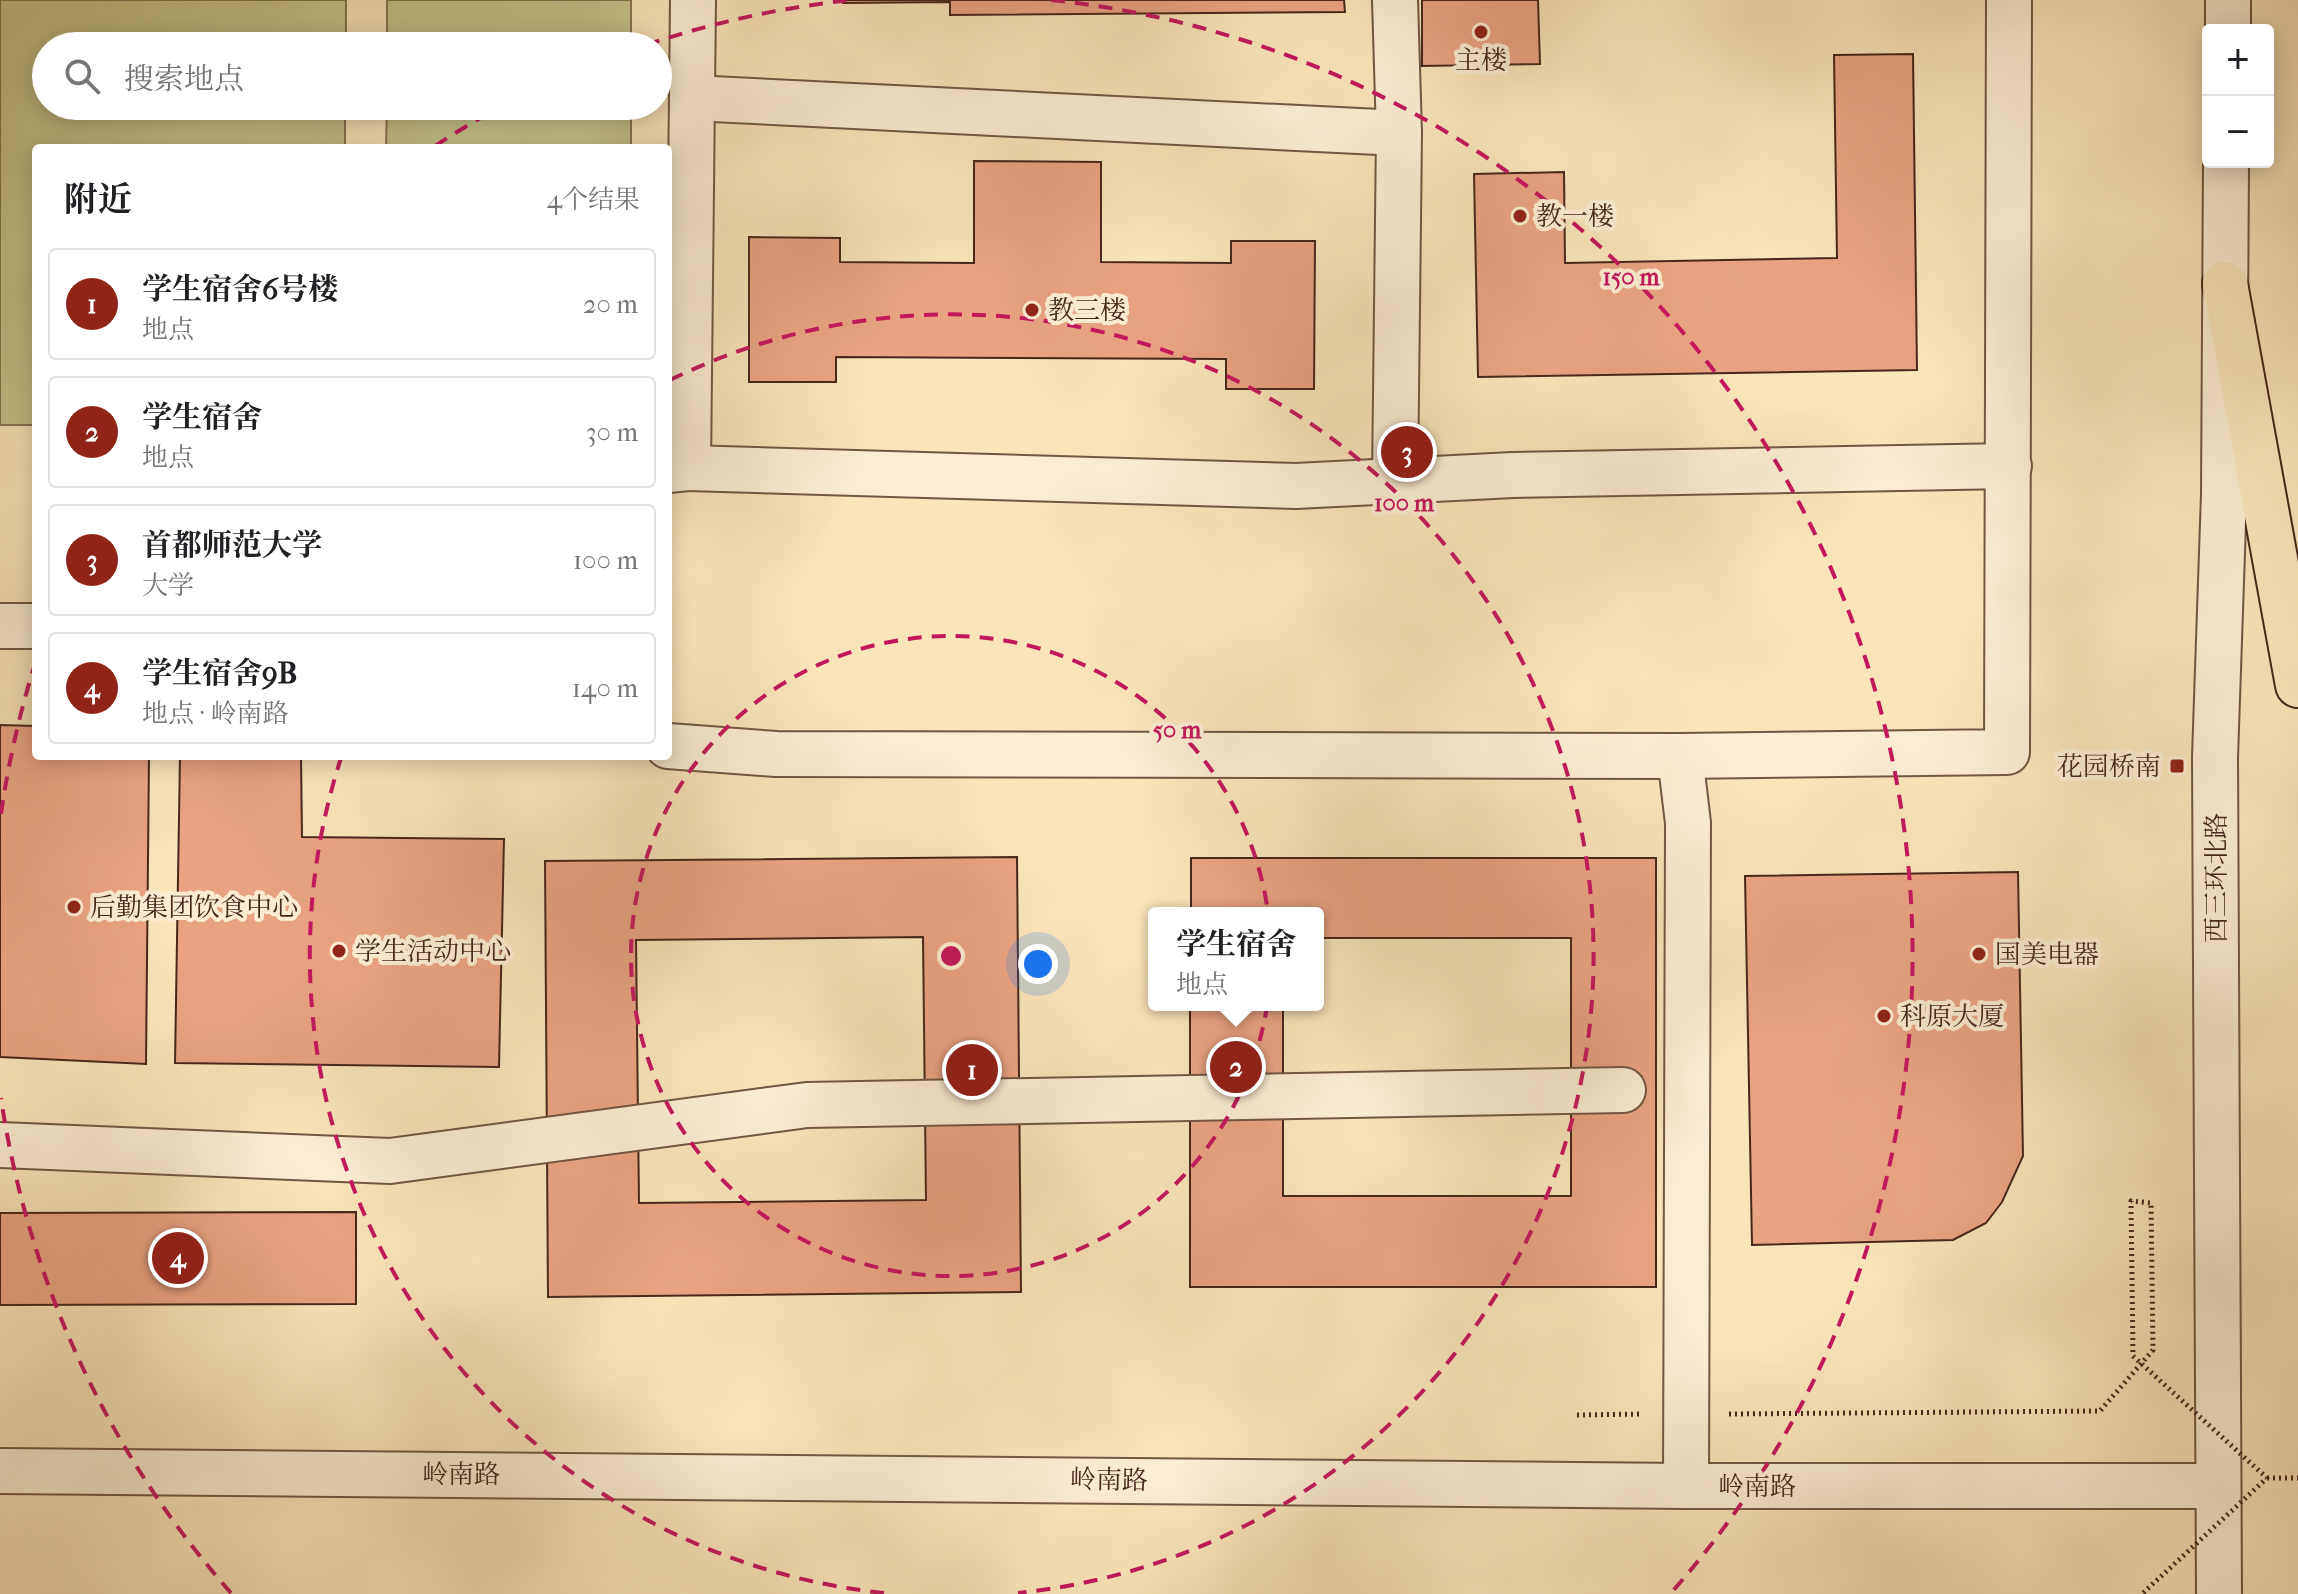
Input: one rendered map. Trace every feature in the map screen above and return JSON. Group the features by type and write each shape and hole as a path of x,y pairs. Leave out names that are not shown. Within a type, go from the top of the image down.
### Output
{"highway":[{"path":"2225,284 2298,685"}],"street":[{"path":"693,0 678,469 1296,486 1513,475 2009,466"},
{"path":"1395,0 1399,133 1395,481"},
{"path":"672,746 776,754 1680,756 2007,752 2009,0"},
{"path":"2228,0 2228,24"},
{"path":"692,98 1399,133"},
{"name":"西三环北路","path":"2219,1594 2215,757 2223,509 2226,168"},
{"path":"0,626 32,626"},
{"path":"1680,756 1688,823 1686,1486"},
{"path":"0,1145 390,1161 807,1105 1623,1090"},
{"name":"岭南路","path":"0,1471 1686,1486 2218,1486"}],"path":[{"path":"1577,1415 2100,1411 2153,1350 2151,1203 2131,1201 2133,1356 2267,1478 2298,1478"},
{"path":"2142,1594 2267,1478"}],"shaded area":[{"path":"0,0 346,0 346,32 32,32 32,120 345,120 345,144 32,144 32,425 0,425"},
{"path":"387,0 631,0 631,32 387,32"},
{"path":"387,120 631,120 631,144 386,144"}],"building":[{"path":"843,0 1344,0 1345,12 950,15 950,2 843,3"},
{"name":"主楼","path":"1422,0 1538,0 1540,64 1422,66"},
{"name":"教一楼","path":"1913,54 1917,370 1478,377 1474,174 1564,172 1565,263 1837,258 1834,55"},
{"name":"教三楼","path":"974,161 1101,162 1101,262 1231,263 1231,241 1315,241 1314,389 1226,389 1226,359 836,357 836,382 749,382 749,237 840,238 840,262 974,263"},
{"name":"后勤集团饮食中心","path":"0,725 32,726 32,760 149,760 146,1064 0,1057"},
{"name":"学生活动中心","path":"180,760 301,760 302,837 504,839 499,1067 175,1063"},
{"path":"1017,857 1021,1292 548,1297 545,861","holes":["923,937 926,1200 639,1203 636,940"]},
{"path":"1191,858 1656,858 1656,1287 1190,1287 1190,1011 1283,1011 1283,1196 1571,1196 1571,938 1324,938 1324,907 1191,907"},
{"name":"科原大厦","path":"2018,872 2023,1156 2002,1202 1986,1223 1953,1240 1752,1245 1745,876"},
{"path":"356,1212 356,1304 0,1305 0,1213"}],"place":[{"name":"主楼","path":"1481,32"},
{"name":"教一楼","path":"1520,216"},
{"name":"教三楼","path":"1032,310"},
{"name":"首都师范大学","path":"1407,452"},
{"name":"花园桥南","path":"2177,766"},
{"name":"后勤集团饮食中心","path":"74,907"},
{"name":"学生活动中心","path":"339,951"},
{"name":"国美电器","path":"1979,954"},
{"name":"科原大厦","path":"1884,1016"},
{"name":"学生宿舍","path":"1236,1067"},
{"name":"学生宿舍6号楼","path":"972,1070"},
{"name":"学生宿舍9B","path":"178,1258"}]}
